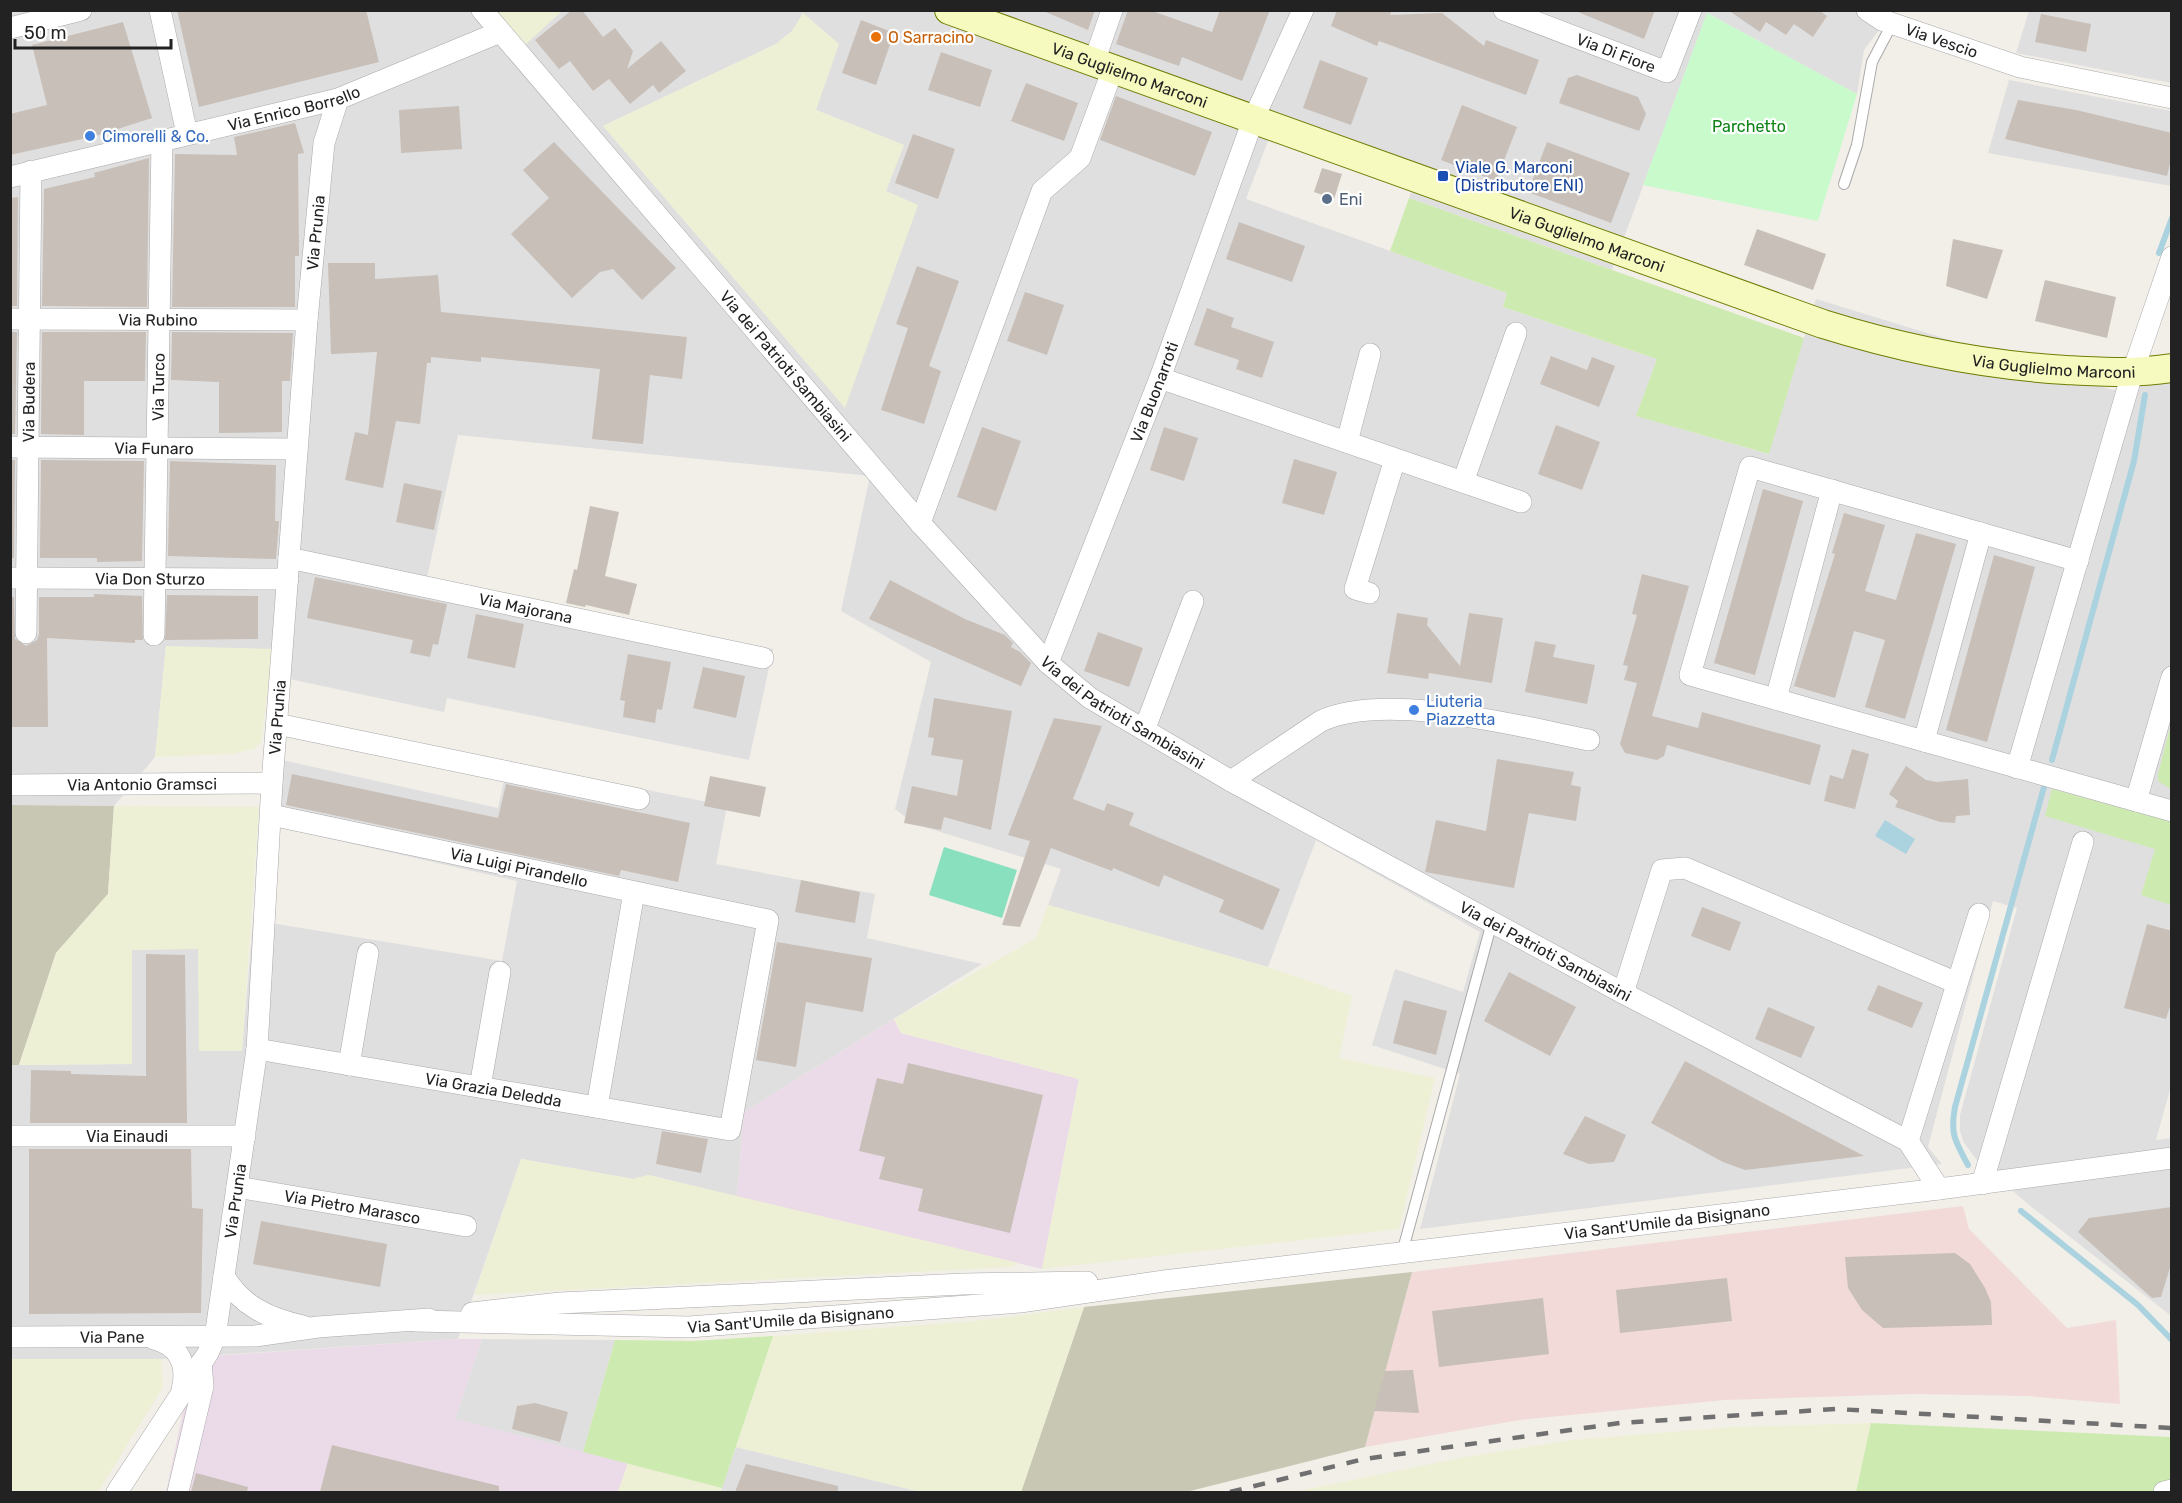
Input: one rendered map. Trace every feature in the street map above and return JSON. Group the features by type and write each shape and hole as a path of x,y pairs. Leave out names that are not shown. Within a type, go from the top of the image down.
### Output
{"main road":[{"name":"Via Guglielmo Marconi","path":"949,10 1801,316 1886,344 2021,367 2132,374 2172,368"}],"street":[{"path":"15,22 81,10"},
{"path":"160,10 187,134"},
{"name":"Via dei Patrioti Sambiasini","path":"482,10 920,523 1048,663 1090,698 1145,728 1231,781 1623,993 1908,1141 1939,1189"},
{"path":"920,523 1042,191 1080,158 1104,66 1112,10"},
{"name":"Via Buonarroti","path":"1048,663 1160,378 1253,120 1303,10"},
{"name":"Via Di Fiore","path":"1504,10 1667,72 1691,10"},
{"name":"Via Vescio","path":"1866,10 1892,24 2020,67 2172,98"},
{"name":"Via Enrico Borrello","path":"10,177 338,99 500,32"},
{"name":"Via Prunia","path":"117,1492 201,1363 214,1337 224,1276 257,1049 272,783 307,320 324,143 338,99"},
{"name":"Via Turco","path":"154,634 162,140"},
{"name":"Via Budera","path":"26,633 19,578 20,319 31,171"},
{"path":"2017,768 2132,374 2172,257"},
{"name":"Via Rubino","path":"20,319 307,320"},
{"path":"1463,482 1516,333"},
{"path":"1347,442 1370,354"},
{"path":"1160,378 1521,502"},
{"name":"Via Funaro","path":"19,447 297,449"},
{"path":"1369,593 1355,589 1395,459"},
{"path":"2078,561 1750,466 1690,675 2172,811"},
{"path":"1776,699 1832,490"},
{"path":"1924,741 1981,533"},
{"name":"Via Don Sturzo","path":"19,578 155,579 288,569"},
{"name":"Via Majorana","path":"288,569 763,658"},
{"path":"1145,728 1193,601"},
{"path":"2136,801 2172,677"},
{"path":"1231,781 1321,721 1336,713 1357,709 1451,714 1588,740"},
{"path":"277,724 639,799"},
{"name":"Via Antonio Gramsci","path":"10,785 272,783"},
{"name":"Via Luigi Pirandello","path":"271,815 768,920 730,1130"},
{"path":"1982,1184 2083,842"},
{"path":"1623,993 1662,870 1685,868 1957,982"},
{"path":"597,1107 634,892"},
{"path":"1908,1141 1978,914"},
{"path":"349,1065 368,953"},
{"path":"480,1087 500,972"},
{"name":"Via Grazia Deledda","path":"257,1049 730,1130"},
{"name":"Via Einaudi","path":"10,1136 245,1136"},
{"name":"Via Sant'Umile da Bisignano","path":"318,1327 415,1321 689,1327 1020,1302 1164,1281 1982,1184 2172,1158"},
{"name":"Via Pietro Marasco","path":"237,1187 466,1226"},
{"path":"224,1276 238,1296 270,1317 318,1327"},
{"name":"Via Sant'Umile da Bisignano","path":"415,1321 508,1307 560,1303 964,1284 1164,1281"},
{"name":"Via Pane","path":"10,1336 255,1336 318,1327"},
{"path":"144,1337 165,1342 178,1352 185,1370 179,1395"},
{"path":"178,1492 203,1386 201,1363"},
{"path":"2164,1492 2172,1490"}],"lane":[{"path":"1844,184 1857,145 1872,62 1892,24"},
{"path":"1402,1252 1492,922"}],"shaded area":[{"path":"562,10 1893,11 1864,50 1857,94 1707,13 1612,270 1409,198 1414,184 1271,133 1246,199 1507,293 1503,307 1657,359 1637,416 1768,454 1816,299 2113,390 2171,381 2172,1082 2156,1140 2171,1138 2170,1315 2028,1204 1976,1159 1964,1143 1960,1131 1960,1115 2017,908 1993,901 1928,1147 1942,1164 1420,1229 1460,1074 1372,1045 1395,969 1463,992 1480,932 1316,840 1268,967 1048,905 1061,869 914,824 895,809 931,662 841,611 870,476 458,435 427,578 773,649 749,760 447,698 444,712 271,675 166,646 155,757 114,806 11,805 11,11 493,11 525,44","holes":["792,31 816,110 903,145 886,191 603,126 776,44"]},
{"path":"493,11 562,11 525,45"},
{"path":"2029,11 2171,11 2171,83 2016,53"},
{"path":"803,13 839,44 816,110 904,145 886,191 918,205 845,408 603,126 776,44 792,31"},
{"path":"2009,80 2171,111 2171,186 1988,153"},
{"path":"166,646 273,649 261,742 254,749 232,754 155,757"},
{"path":"282,760 498,808 508,762 727,806 716,864 875,894 867,938 982,964 744,1112 737,1197 649,1175 633,1179 521,1159 458,1339 161,1359 11,1359 10,1065 132,1064 132,950 198,948 200,1051 242,1051 253,920 502,961 517,881 278,827"},
{"path":"11,805 114,806 108,894 56,953 19,1065 11,1065"},
{"path":"114,806 259,807 242,1051 199,1051 198,949 132,950 132,1064 19,1065 56,953 108,894"},
{"path":"1048,905 1268,967 1352,996 1339,1058 1435,1078 1399,1229 1042,1269 1079,1079 901,1033 894,1019 1036,938"},
{"path":"894,1019 901,1033 1079,1079 1042,1269 737,1197 744,1112"},
{"path":"521,1159 633,1179 648,1175 1019,1263 1012,1267 474,1295"},
{"path":"1963,1206 1969,1229 2067,1328 2116,1320 2120,1404 2027,1396 1914,1394 1725,1400 1520,1420 1365,1447 1412,1272"},
{"path":"1412,1272 1365,1447 1186,1492 1021,1492 1084,1307"},
{"path":"1084,1307 1021,1492 921,1492 736,1447 773,1336 974,1321"},
{"path":"482,1339 615,1340 583,1452 455,1419"},
{"path":"482,1339 455,1419 628,1463 618,1492 166,1492 185,1402 213,1356"},
{"path":"11,1359 161,1359 163,1387 98,1492 11,1492"},
{"path":"1871,1423 1856,1492 1293,1492 1465,1457 1571,1440 1733,1427"},
{"path":"736,1447 921,1492 720,1492"},
{"path":"628,1463 722,1488 720,1492 618,1492"}],"green space":[{"name":"Parchetto","path":"1707,13 1857,94 1818,221 1643,185"},
{"path":"1409,198 1804,338 1769,454 1636,416 1657,359 1503,307 1507,293 1390,251"},
{"path":"2171,724 2171,789 2158,781 2158,774"},
{"path":"2052,789 2171,822 2171,905 2141,895 2155,849 2045,816"},
{"path":"944,847 1017,870 1002,918 929,895"},
{"path":"773,1336 722,1488 583,1452 615,1340 694,1341"},
{"path":"1871,1423 2171,1437 2171,1492 1856,1492"}],"water":[{"path":"1885,820 1915,839 1906,854 1875,836"}],"building":[{"path":"177,10 366,10 379,62 199,107"},
{"path":"572,10 582,10 603,37 615,28 633,51 627,69 661,41 686,71 659,93 653,85 630,104 609,79 593,91 570,61 559,69 535,40"},
{"path":"1041,10 1095,10 1088,30"},
{"path":"1128,10 1149,10 1212,32 1220,10 1270,10 1242,81 1182,57 1179,66 1116,44"},
{"path":"1337,10 1392,10 1390,15 1442,13 1484,46 1486,40 1539,60 1526,95 1379,41 1377,46 1331,26"},
{"path":"1573,10 1655,10 1644,39"},
{"path":"1728,10 1819,10 1827,16 1813,37 1794,24 1786,35 1766,22 1760,32"},
{"path":"2041,14 2091,24 2086,52 2035,42"},
{"path":"861,20 894,33 876,85 842,73"},
{"path":"123,22 152,118 96,136 10,155 10,114 47,105 32,45"},
{"path":"941,52 992,70 980,107 928,90"},
{"path":"1320,60 1368,78 1351,125 1303,108"},
{"path":"1577,75 1638,97 1646,114 1639,131 1559,103 1568,78"},
{"path":"1026,83 1078,103 1064,141 1011,121"},
{"path":"1116,96 1212,132 1195,176 1100,140"},
{"path":"2018,100 2076,110 2172,133 2172,155 2167,176 2005,139"},
{"path":"1462,105 1517,127 1496,181 1441,160"},
{"path":"459,106 462,149 401,153 399,110"},
{"path":"295,123 304,153 298,154 299,256 295,256 295,307 172,307 175,154 237,155 234,137"},
{"path":"913,134 955,149 938,199 895,183"},
{"path":"554,142 676,268 642,300 613,269 600,272 572,298 511,234 549,198 523,170"},
{"path":"1547,142 1630,173 1611,223 1528,192"},
{"path":"149,158 147,307 42,306 44,189 95,177 94,173"},
{"path":"1322,168 1342,174 1334,199 1314,192"},
{"path":"18,197 17,306 10,306 10,198"},
{"path":"1239,222 1305,246 1292,282 1226,259"},
{"path":"1757,229 1826,254 1813,290 1744,265"},
{"path":"1953,239 2003,250 1987,299 1946,286"},
{"path":"328,263 375,263 375,279 438,275 441,312 687,337 682,379 650,375 643,444 592,439 600,369 481,357 481,362 431,357 431,363 427,363 420,424 396,421 383,488 345,480 355,432 368,435 377,352 331,354"},
{"path":"917,266 959,281 929,366 941,371 924,424 881,410 908,328 896,324"},
{"path":"2045,280 2116,297 2107,338 2035,321"},
{"path":"1025,292 1064,305 1047,355 1007,341"},
{"path":"1207,308 1234,318 1231,327 1274,342 1262,378 1236,369 1239,360 1194,345"},
{"path":"10,332 17,332 15,434 10,434"},
{"path":"42,332 146,332 145,381 84,381 84,435 41,434"},
{"path":"172,332 293,333 290,381 282,381 282,432 219,433 219,382 171,380"},
{"path":"1551,356 1587,370 1592,357 1615,366 1599,407 1540,384"},
{"path":"1556,425 1600,442 1582,490 1538,474"},
{"path":"982,427 1021,441 996,511 957,497"},
{"path":"1164,427 1198,438 1184,481 1150,470"},
{"path":"1294,459 1337,472 1324,515 1282,503"},
{"path":"10,460 15,460 14,558 10,558"},
{"path":"41,460 144,461 142,561 97,562 97,558 40,558"},
{"path":"170,461 276,465 275,521 279,521 276,559 168,556"},
{"path":"404,483 442,491 434,530 396,522"},
{"path":"1763,489 1803,501 1755,675 1714,663"},
{"path":"590,506 619,512 605,576 637,584 629,615 566,603 574,569 577,570"},
{"path":"1844,513 1885,525 1865,591 1896,600 1916,533 1956,544 1905,719 1865,707 1885,640 1854,631 1835,698 1794,686 1835,554 1832,553"},
{"path":"1994,555 2035,567 1987,742 1946,730"},
{"path":"1642,574 1689,586 1652,716 1698,728 1702,712 1821,745 1810,785 1667,745 1664,756 1657,760 1625,753 1620,744 1637,683 1624,680 1628,666 1623,665 1637,615 1632,614"},
{"path":"315,577 447,604 438,645 433,644 430,657 410,653 413,640 307,618"},
{"path":"890,580 965,619 1005,635 1013,643 1011,647 1031,663 1021,686 869,619"},
{"path":"94,594 142,596 143,640 135,640 135,643 47,638 48,727 10,727 10,597 14,597 15,639 26,646 37,640 39,634 39,597 94,597"},
{"path":"167,595 258,596 258,639 165,640"},
{"path":"1397,613 1428,618 1427,625 1460,666 1469,613 1503,618 1492,683 1429,673 1428,679 1387,673"},
{"path":"476,614 524,624 515,668 467,658"},
{"path":"1098,632 1143,648 1129,687 1084,671"},
{"path":"1535,641 1556,645 1553,657 1595,665 1587,704 1525,692"},
{"path":"628,654 671,662 662,710 657,709 655,723 623,717 625,701 620,700"},
{"path":"703,667 745,676 736,718 693,708"},
{"path":"934,698 1012,711 991,830 944,817 941,830 904,823 912,786 957,796 963,760 931,755 934,738 928,737"},
{"path":"1054,718 1102,726 1073,799 1104,811 1107,803 1134,813 1129,825 1280,889 1263,930 1219,912 1224,900 1164,875 1159,887 1113,868 1112,871 1051,848 1020,927 1002,925 1030,841 1008,835"},
{"path":"1852,749 1869,754 1855,809 1824,801 1830,775 1843,779"},
{"path":"1497,759 1574,772 1571,785 1581,787 1576,821 1529,813 1514,888 1425,872 1436,820 1486,831"},
{"path":"1906,766 1926,780 1937,782 1968,779 1970,815 1956,816 1955,823 1940,822 1895,807 1898,801 1889,794"},
{"path":"292,774 498,818 506,784 690,823 678,882 621,870 619,876 286,805"},
{"path":"710,776 766,787 760,817 704,806"},
{"path":"801,880 860,892 855,923 795,912"},
{"path":"1702,907 1741,922 1730,951 1691,936"},
{"path":"2147,924 2172,931 2172,1000 2166,1019 2124,1008"},
{"path":"777,942 872,958 863,1012 806,1002 796,1067 756,1060"},
{"path":"146,954 185,955 187,1123 30,1123 31,1070 71,1071 71,1074 146,1076"},
{"path":"1509,972 1576,1007 1550,1056 1484,1021"},
{"path":"1878,985 1923,1003 1912,1028 1867,1010"},
{"path":"1404,1000 1447,1011 1436,1055 1393,1043"},
{"path":"1768,1007 1815,1027 1801,1058 1755,1039"},
{"path":"1685,1061 1864,1156 1745,1170 1723,1162 1651,1123"},
{"path":"908,1063 1043,1095 1010,1233 918,1211 923,1189 879,1179 885,1157 859,1151 877,1078 903,1084"},
{"path":"1585,1116 1626,1135 1614,1162 1589,1164 1563,1154"},
{"path":"662,1131 708,1139 701,1173 656,1164"},
{"path":"29,1149 191,1149 192,1208 203,1209 201,1313 29,1314"},
{"path":"2172,1207 2172,1261 2161,1297 2152,1298 2078,1232 2089,1218"},
{"path":"261,1221 387,1244 380,1287 253,1264"},
{"path":"1955,1253 1970,1264 1985,1288 1991,1302 1992,1325 1883,1328 1862,1310 1848,1288 1845,1257"},
{"path":"1727,1278 1732,1321 1620,1333 1616,1290"},
{"path":"1543,1298 1549,1354 1439,1367 1432,1311"},
{"path":"1413,1370 1419,1413 1374,1411 1385,1371"},
{"path":"535,1403 568,1412 560,1442 512,1429 517,1406"},
{"path":"332,1445 499,1486 499,1492 320,1492"},
{"path":"746,1464 838,1486 838,1492 735,1492"},
{"path":"196,1473 248,1487 247,1492 191,1492"}],"waterway":[{"path":"2159,253 2172,218"},
{"path":"2052,760 2134,461 2145,395"},
{"path":"1968,1165 1953,1131 1955,1107 2044,787"},
{"path":"2021,1211 2138,1305 2172,1340"}],"railway":[{"path":"1230,1492 1364,1459 1620,1423 1836,1409 2172,1428"}],"place":[{"name":"O Sarracino","path":"876,37"},
{"name":"Cimorelli & Co.","path":"90,136"},
{"name":"Viale G. Marconi (Distributore ENI)","path":"1443,176"},
{"name":"Eni","path":"1327,199"},
{"name":"Liuteria Piazzetta","path":"1414,710"}]}
